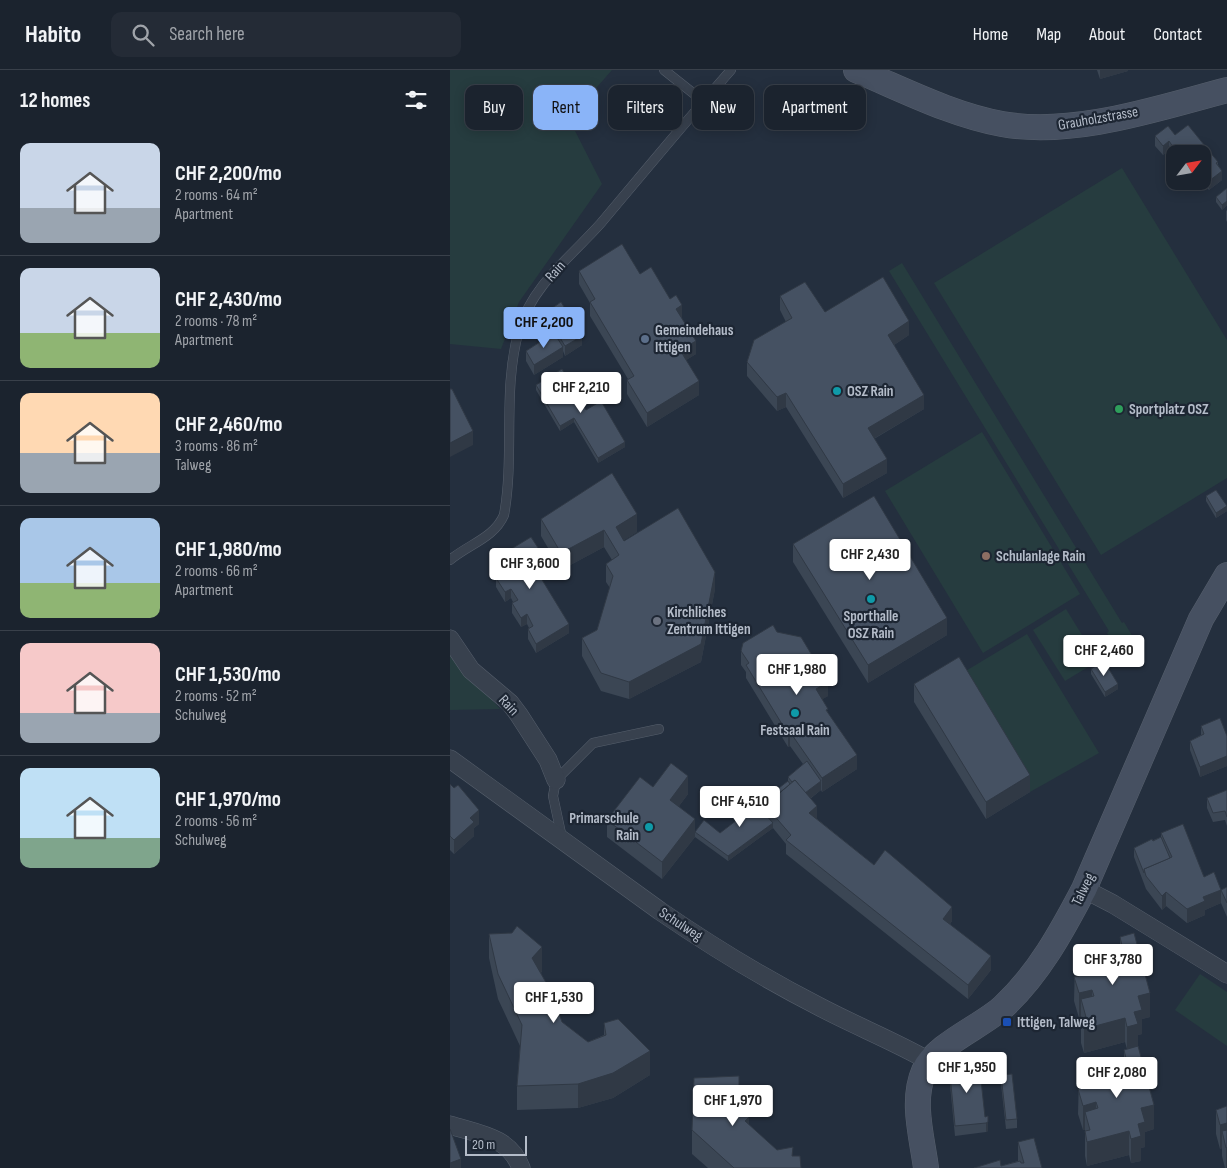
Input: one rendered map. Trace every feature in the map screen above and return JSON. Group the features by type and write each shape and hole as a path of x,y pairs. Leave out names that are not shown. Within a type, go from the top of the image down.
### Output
{"street":[{"name":"Grauholzstrasse","path":"856,70 977,118 1031,127 1087,123 1227,90"},
{"name":"Talweg","path":"926,1168 917,1091 929,1061 936,1053 1004,1006 1050,949 1084,889 1201,619 1227,575"},
{"name":"Rain","path":"450,640 472,670 510,703 548,760 556,780"},
{"name":"Schulweg","path":"450,759 694,934 820,1007 904,1046 929,1061"},
{"path":"1084,889 1113,904 1227,974"},
{"path":"450,1125 506,1145 517,1157 521,1168"}],"lane":[{"path":"664,70 692,92"},
{"name":"Rain","path":"717,85 731,70"},
{"name":"Rain","path":"450,560 497,528 504,514 514,357 520,330 528,308 553,272 599,224 692,114"},
{"path":"556,780 593,743 659,729"},
{"name":"Rain","path":"556,780 553,796 563,841"}],"green space":[{"path":"450,70 612,70 598,86 533,85 533,130 575,130 602,184 519,302 501,349 450,344"},
{"name":"Sportplatz OSZ","path":"1122,168 1227,340 1227,478 1101,555 934,283"},
{"path":"902,263 1122,623 1124,622 1140,649 1123,659 1107,633 1109,631 889,271"},
{"path":"982,432 1080,594 983,653 885,491"},
{"path":"1066,609 1098,661 1065,681 1033,630"},
{"path":"1027,634 1099,753 1030,792 959,675"},
{"path":"450,653 500,709 450,710"},
{"path":"1200,974 1227,992 1227,1046 1175,1010"}],"building":[{"path":"1188,125 1204,145 1172,145 1169,141 1163,146 1155,136 1168,126 1175,135"},
{"path":"1211,153 1218,162 1216,163 1222,171 1211,179"},
{"path":"1227,188 1227,201 1222,205 1216,197"},
{"name":"Gemeindehaus Ittigen","path":"622,244 640,274 651,267 670,299 676,295 682,305 676,309 696,341 680,350 699,381 647,413 627,380 634,376 590,302 595,299 579,271"},
{"name":"OSZ Rain","path":"883,277 909,321 888,335 924,395 868,428 887,459 843,484 786,393 777,397 747,362 754,340 792,318 780,296 805,282 825,312"},
{"path":"561,302 582,336 565,346 545,313"},
{"path":"554,333 563,347 534,365 526,351"},
{"path":"562,369 586,410 601,401 625,442 598,458 574,418 560,426 536,385"},
{"path":"450,389 452,389 473,431 450,443"},
{"name":"Kirchliches Zentrum Ittigen","path":"612,473 637,514 616,527 624,541 678,508 715,572 701,644 629,682 601,673 582,638 597,630 613,576 606,564 619,555 604,530 561,553 541,519"},
{"path":"1216,490 1227,506 1216,513 1206,496"},
{"name":"Sporthalle OSZ Rain","path":"874,496 947,618 868,665 793,544"},
{"path":"531,537 542,554 530,560 569,624 536,644 528,629 533,626 527,614 521,618 512,603 518,600 511,589 505,592 496,578 502,574 493,560"},
{"name":"Festsaal Rain","path":"773,625 777,632 801,637 828,682 816,689 828,709 826,710 857,755 822,778 790,732 788,734 746,665 749,663 741,651 743,643"},
{"path":"959,657 1030,775 986,802 914,684"},
{"path":"1104,661 1118,684 1105,692 1091,669"},
{"path":"1220,718 1227,736 1227,756 1200,767 1190,741 1204,734 1201,726"},
{"path":"807,761 821,781 805,793 795,780 792,782 788,777"},
{"name":"Primarschule Rain","path":"671,763 688,776 670,800 695,819 662,862 607,820 640,777 653,787"},
{"path":"795,780 817,806 809,813 874,865 885,850 952,907 943,919 991,956 968,985 786,840 791,835 765,805"},
{"path":"788,781 790,784 765,805 765,814 773,823 728,856 695,832 704,820 720,833"},
{"path":"450,784 454,788 458,785 479,810 470,818 474,822 454,840 450,836"},
{"path":"1227,790 1227,817 1225,811 1213,813 1207,798"},
{"path":"1183,824 1204,877 1214,872 1221,890 1203,897 1205,901 1187,909 1166,892 1162,896 1146,876 1144,869 1172,857 1161,833"},
{"path":"1161,837 1170,858 1144,869 1144,873 1134,848 1152,839 1153,841"},
{"path":"1227,887 1227,903 1221,890"},
{"path":"517,926 542,947 532,958 552,993 562,1022 588,1042 606,1035 604,1023 618,1019 650,1051 613,1073 578,1084 517,1086 522,1025 498,974 489,934 512,933"},
{"path":"1134,933 1150,993 1138,996 1142,1010 1134,1012 1138,1024 1127,1027 1125,1018 1084,1029 1081,1019 1086,1017 1081,999 1094,996 1092,990 1079,993 1074,977 1079,976 1075,963 1101,956 1102,961 1121,956 1122,959 1125,958 1120,937"},
{"path":"1138,1046 1154,1105 1141,1108 1145,1122 1138,1124 1141,1136 1131,1139 1129,1131 1087,1142 1085,1131 1090,1130 1085,1112 1098,1108 1096,1102 1083,1106 1078,1089 1082,1088 1079,1076 1104,1069 1106,1074 1125,1069 1125,1071 1129,1070 1124,1050"},
{"path":"979,1062 985,1117 988,1116 988,1122 955,1126 949,1065"},
{"path":"1012,1074 1017,1119 1006,1120 1001,1075"},
{"path":"739,1076 739,1106 749,1117 745,1121 777,1150 793,1147 792,1156 800,1156 801,1168 734,1168 692,1130 694,1078"},
{"path":"1227,1106 1227,1123 1220,1125 1216,1110"},
{"path":"450,1129 461,1159 450,1163"},
{"path":"1227,1130 1227,1147 1226,1148 1222,1131"},
{"path":"1034,1138 1042,1168 974,1168 1000,1160 1001,1166 1020,1161 1024,1163 1018,1142"}],"place":[{"name":"Gemeindehaus Ittigen","path":"645,339"},
{"name":"OSZ Rain","path":"837,391"},
{"name":"Sportplatz OSZ","path":"1119,409"},
{"name":"Schulanlage Rain","path":"986,556"},
{"name":"Sporthalle OSZ Rain","path":"871,599"},
{"name":"Kirchliches Zentrum Ittigen","path":"657,621"},
{"name":"Festsaal Rain","path":"795,713"},
{"name":"Primarschule Rain","path":"649,827"},
{"name":"Ittigen, Talweg","path":"1007,1022"}]}
